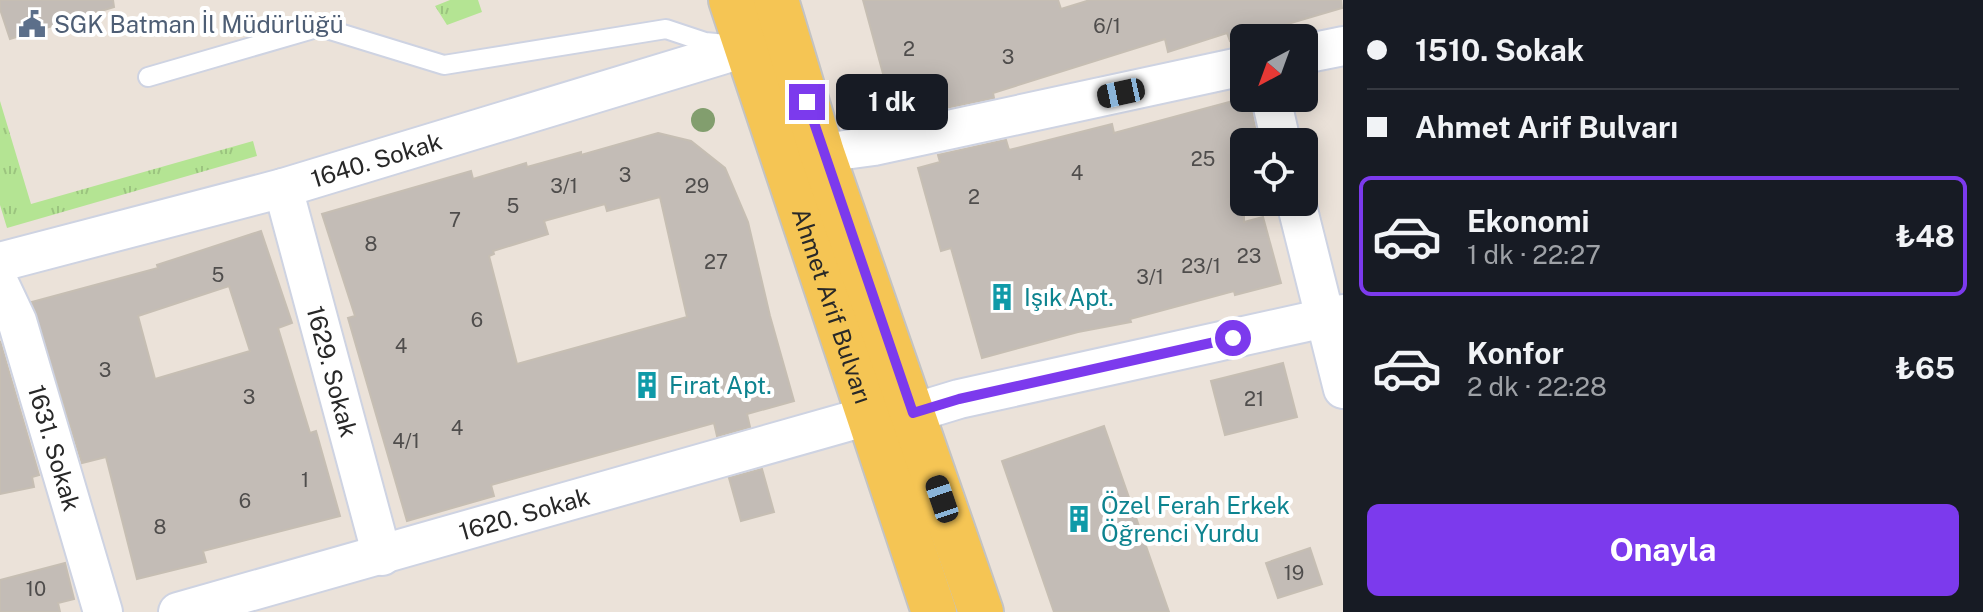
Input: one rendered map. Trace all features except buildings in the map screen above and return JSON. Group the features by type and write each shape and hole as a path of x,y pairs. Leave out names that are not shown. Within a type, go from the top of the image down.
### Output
{"main road":[{"name":"Ahmet Arif Bulvarı","path":"731,0 934,612"},
{"name":"Ahmet Arif Bulvarı","path":"776,0 822,153 981,612"}],"street":[{"path":"1318,51 1343,46"},
{"name":"1640. Sokak","path":"0,262 283,188 748,47"},
{"path":"822,153 874,146 1230,69"},
{"name":"1629. Sokak","path":"283,188 382,556"},
{"path":"1301,216 1334,316 1343,389"},
{"name":"1631. Sokak","path":"0,285 17,321 103,612"},
{"path":"913,413 959,399 1334,316"},
{"name":"1620. Sokak","path":"178,612 868,416"}],"lane":[{"path":"148,77 320,27 444,65 666,29 705,42 748,47"}],"green space":[{"path":"450,0 478,0 482,12 447,25 435,6"},
{"path":"0,101 31,204 253,141 257,156 7,228 0,205"}],"place":[{"name":"SGK Batman İl Müdürlüğü","path":"32,24"},
{"name":"Işık Apt.","path":"1002,297"},
{"name":"Fırat Apt.","path":"647,385"},
{"name":"Özel Ferah Erkek Öğrenci Yurdu","path":"1079,519"}],"route":[{"path":"807,102 913,413 959,399 1233,338"}]}
